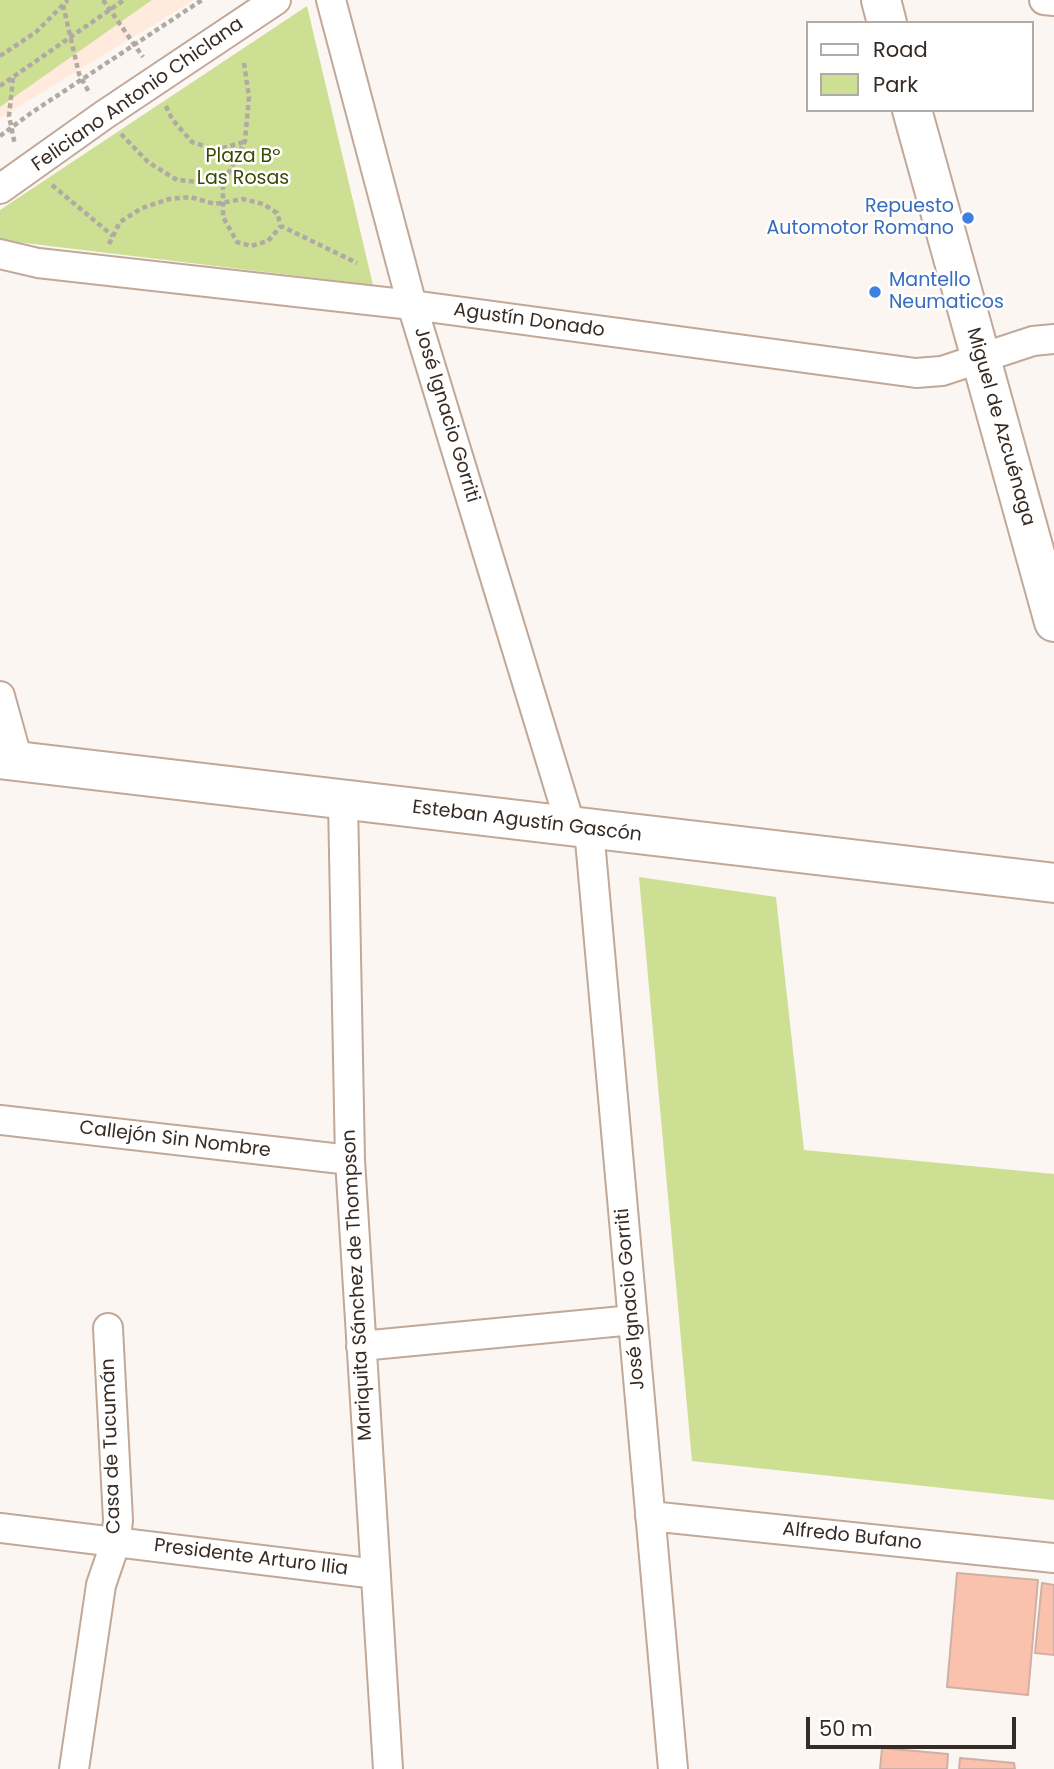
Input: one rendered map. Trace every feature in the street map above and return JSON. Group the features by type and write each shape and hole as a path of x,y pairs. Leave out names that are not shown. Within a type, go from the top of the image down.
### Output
{"street":[{"name":"Feliciano Antonio Chiclana","path":"0,189 104,115 276,0"},
{"name":"José Ignacio Gorriti","path":"331,0 412,305 580,828 633,1320 673,1769"},
{"path":"881,0 886,21"},
{"path":"1044,0 1054,1"},
{"name":"Miguel de Azcuénaga","path":"913,112 1054,622"},
{"name":"Agustín Donado","path":"0,254 38,263 412,305 916,373 942,372 1033,341 1054,339"},
{"path":"0,696 9,760"},
{"name":"Esteban Agustín Gascón","path":"9,760 1054,883"},
{"name":"Mariquita Sánchez de Thompson","path":"343,801 349,1160 388,1769"},
{"name":"Callejón Sin Nombre","path":"0,1120 349,1160"},
{"path":"361,1346 633,1320"},
{"name":"Casa de Tucumán","path":"75,1769 101,1585 116,1541 118,1520 108,1328"},
{"name":"Alfredo Bufano","path":"650,1516 1054,1558"},
{"name":"Presidente Arturo Ilia","path":"0,1528 376,1574"}],"path":[{"path":"0,56 36,32 68,0"},
{"path":"0,86 124,0"},
{"path":"0,136 202,0"},
{"path":"244,63 249,97 245,141 223,184 223,217 237,242 251,246 268,241 281,226"},
{"path":"108,246 120,222 142,208 169,199 190,197 215,204 243,199 263,204 277,213 281,226 357,262"}],"shaded area":[{"path":"0,0 194,0 0,118"}],"green space":[{"path":"0,0 152,0 0,107"},
{"name":"Plaza Bº Las Rosas","path":"307,6 373,285 0,240 0,210"},
{"path":"639,877 776,897 804,1150 1054,1174 1054,1500 692,1461"}],"building":[{"path":"957,1573 1038,1580 1028,1695 947,1687"},
{"path":"1042,1583 1054,1585 1054,1655 1035,1653"},
{"path":"882,1748 948,1754 947,1769 880,1769"},
{"path":"960,1758 1014,1763 1015,1769 959,1769"}],"place":[{"name":"Repuesto Automotor Romano","path":"968,218"},
{"name":"Mantello Neumaticos","path":"875,292"}]}
